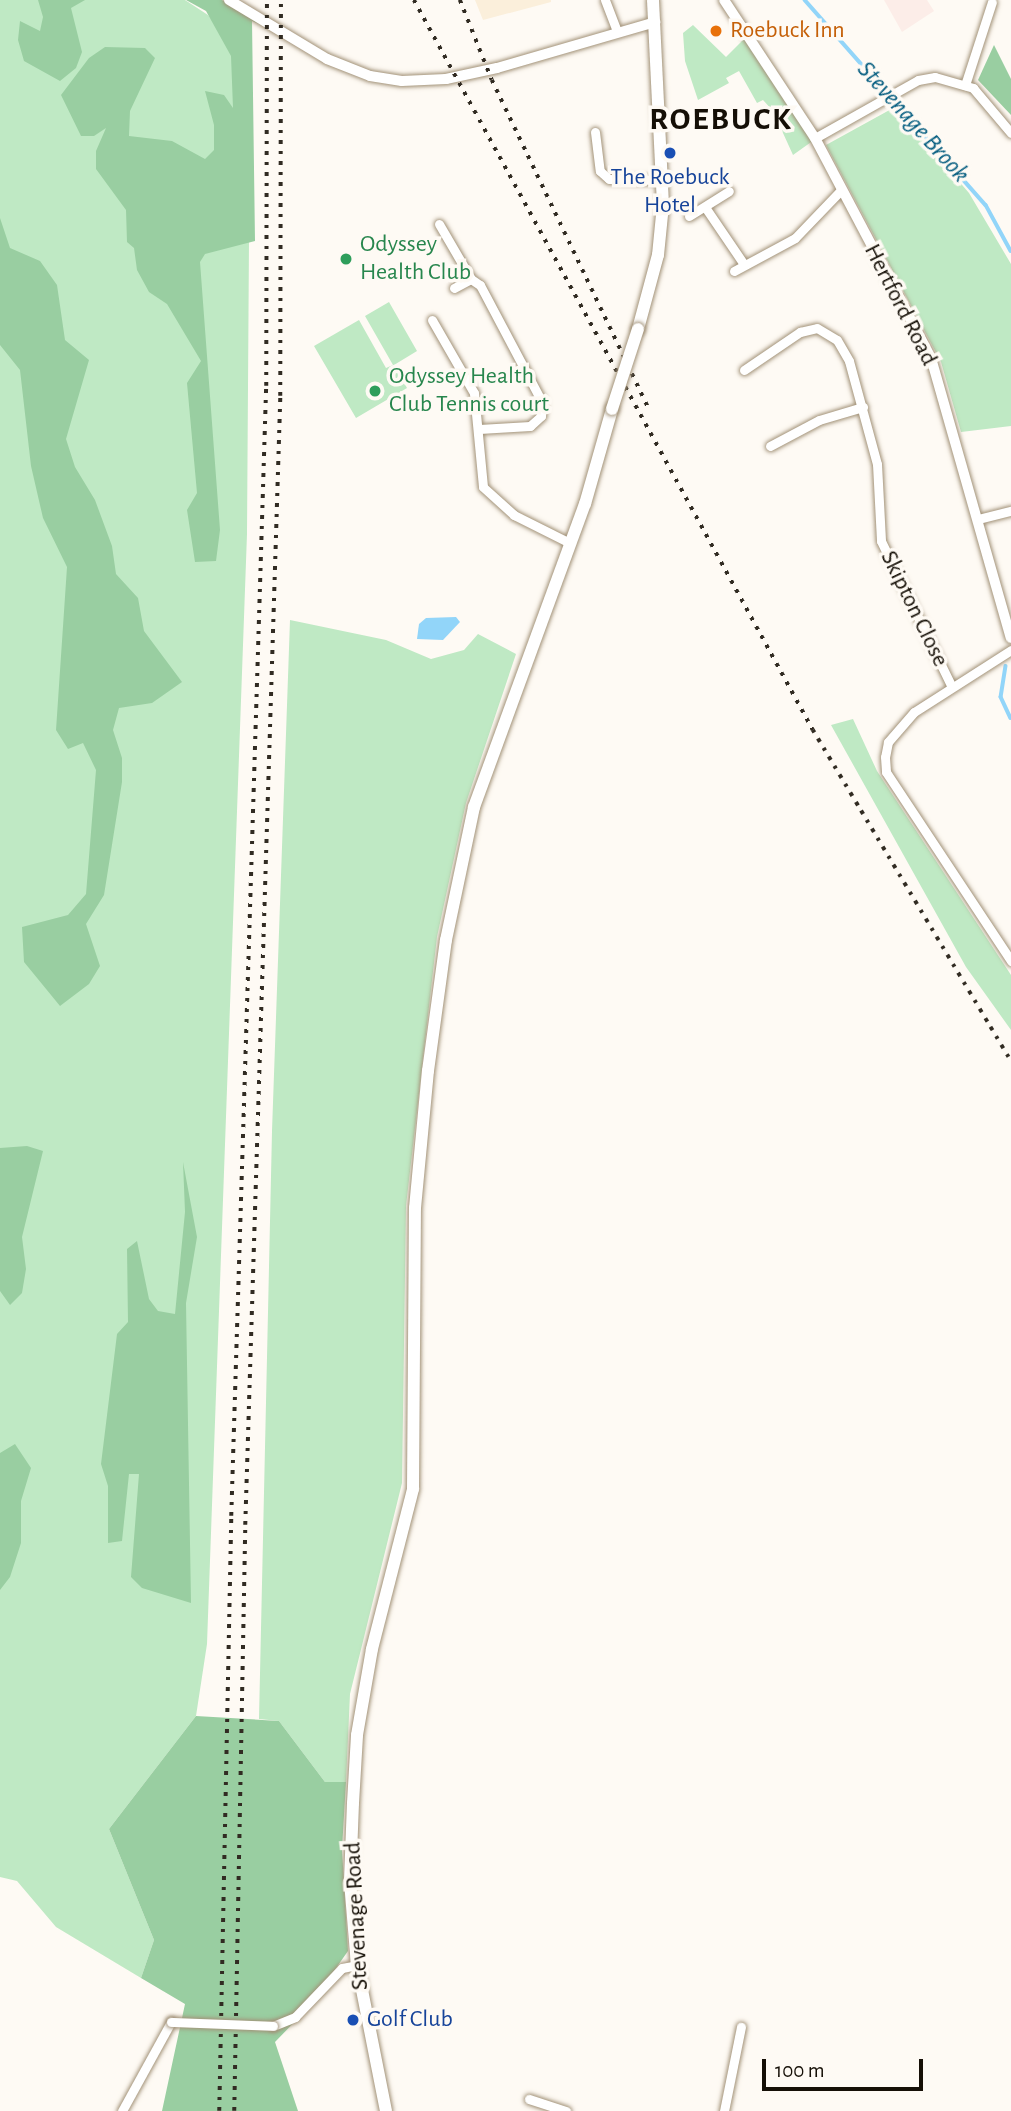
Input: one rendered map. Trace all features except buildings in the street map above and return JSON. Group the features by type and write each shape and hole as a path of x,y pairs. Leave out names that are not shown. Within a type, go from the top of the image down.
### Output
{"main road":[{"name":"Stevenage Road","path":"386,2111 356,1965 350,1881 356,1735 372,1650 413,1489 415,1208 446,940 474,807 570,543 638,329 661,237 663,180 653,0"}],"street":[{"path":"229,0 327,60 370,76 402,81 466,75 655,22"},
{"path":"605,0 617,32"},
{"name":"Hertford Road","path":"724,0 815,138 840,191 931,358 1011,638"},
{"path":"965,85 992,2"},
{"path":"815,138 895,94 934,77 965,85 988,103 1011,133"},
{"path":"595,132 600,170 609,179 663,180"},
{"path":"689,216 729,191"},
{"path":"734,271 795,238 840,191"},
{"path":"705,207 743,264"},
{"path":"439,224 471,279 480,285 522,360 543,409 530,426 479,429"},
{"path":"454,288 471,279"},
{"path":"432,320 474,393 479,429 478,468 483,487 514,515 570,543"},
{"name":"Skipton Close","path":"744,370 800,332 817,328 837,340 863,407 877,464 881,541 951,685"},
{"path":"770,446 819,420 863,407"},
{"path":"978,519 1011,511"},
{"path":"1011,650 951,685 898,728 888,742 887,772 1011,961"},
{"path":"122,2111 171,2022 273,2026 295,2017 342,1968 356,1965"},
{"path":"723,2111 741,2027"},
{"path":"529,2099 566,2111"}],"shaded area":[{"path":"475,0 551,0 551,2 483,20"},
{"path":"884,0 927,0 934,11 902,32"}],"green space":[{"path":"0,0 185,0 208,15 230,43 250,95 247,534 207,1644 196,1716 109,1829 154,1940 141,1978 56,1927 17,1881 0,1877"},
{"path":"38,0 85,0 71,8 82,52 76,68 60,81 24,61 18,40 20,21 40,31 43,17"},
{"path":"186,0 222,0 282,34 252,21 255,241 205,254 200,262 220,530 216,561 195,562 187,510 197,493 187,383 201,361 167,304 149,292 137,270 134,248 127,242 126,210 96,169 96,151 106,128 94,136 81,136 61,95 89,58 105,47 145,48 155,58 130,111 129,136 172,141 205,159 214,150 214,125 205,91 224,95 233,108 231,56 206,11"},
{"path":"693,25 726,57 745,38 814,140 793,155 773,111 763,100 757,103 739,71 726,78 729,83 698,100 685,61 683,33"},
{"path":"994,45 1011,79 1011,115 978,80"},
{"path":"895,107 969,193 1011,264 1011,426 961,432 941,362 826,145"},
{"path":"0,218 10,248 40,261 57,285 65,340 89,360 66,439 75,467 95,500 112,546 116,574 138,598 144,631 182,682 152,703 119,708 113,730 122,758 122,782 104,895 86,924 100,966 89,984 60,1006 24,962 22,927 68,915 86,894 96,770 83,743 68,749 56,730 67,567 43,518 31,466 20,370 0,345"},
{"path":"389,302 417,351 394,365 407,388 356,418 314,346 359,320 386,368 393,365 365,316"},
{"path":"290,620 386,640 431,659 464,650 478,634 516,654 466,803 437,937 406,1206 402,1483 350,1694 346,1782 325,1782 279,1721 259,1719 272,1131"},
{"path":"853,719 877,771 1011,975 1011,1030 966,967 831,725"},
{"path":"27,1146 43,1151 22,1237 26,1269 22,1293 10,1305 0,1291 0,1148"},
{"path":"183,1162 197,1237 186,1303 191,1603 142,1588 131,1577 139,1474 129,1474 122,1541 108,1543 108,1486 101,1464 117,1334 128,1322 127,1249 137,1241 149,1299 158,1311 175,1314 185,1212"},
{"path":"15,1444 31,1468 21,1501 21,1543 10,1577 0,1590 0,1453"},
{"path":"196,1716 279,1721 325,1782 346,1782 342,1849 348,1951 308,2008 275,2042 298,2111 162,2111 185,2004 141,1978 154,1940 109,1829"}],"water":[{"path":"456,617 460,622 443,640 417,639 419,624 426,618"}],"waterway":[{"name":"Stevenage Brook","path":"805,0 986,205 1011,251"},
{"name":"Stevenage Brook","path":"1006,666 1001,697 1011,718"}],"railway":[{"path":"219,2111 231,1516 266,386 267,0"},
{"path":"234,2111 245,1525 280,396 281,0"},
{"path":"414,0 813,730 1011,1061"},
{"path":"460,0 492,80 648,407"}],"place":[{"name":"Roebuck Inn","path":"716,31"},
{"name":"The Roebuck Hotel","path":"670,153"},
{"name":"Odyssey Health Club","path":"346,259"},
{"name":"Odyssey Health Club Tennis court","path":"375,391"},
{"name":"Golf Club","path":"353,2020"}],"district":[{"name":"ROEBUCK","path":"721,119"}]}
